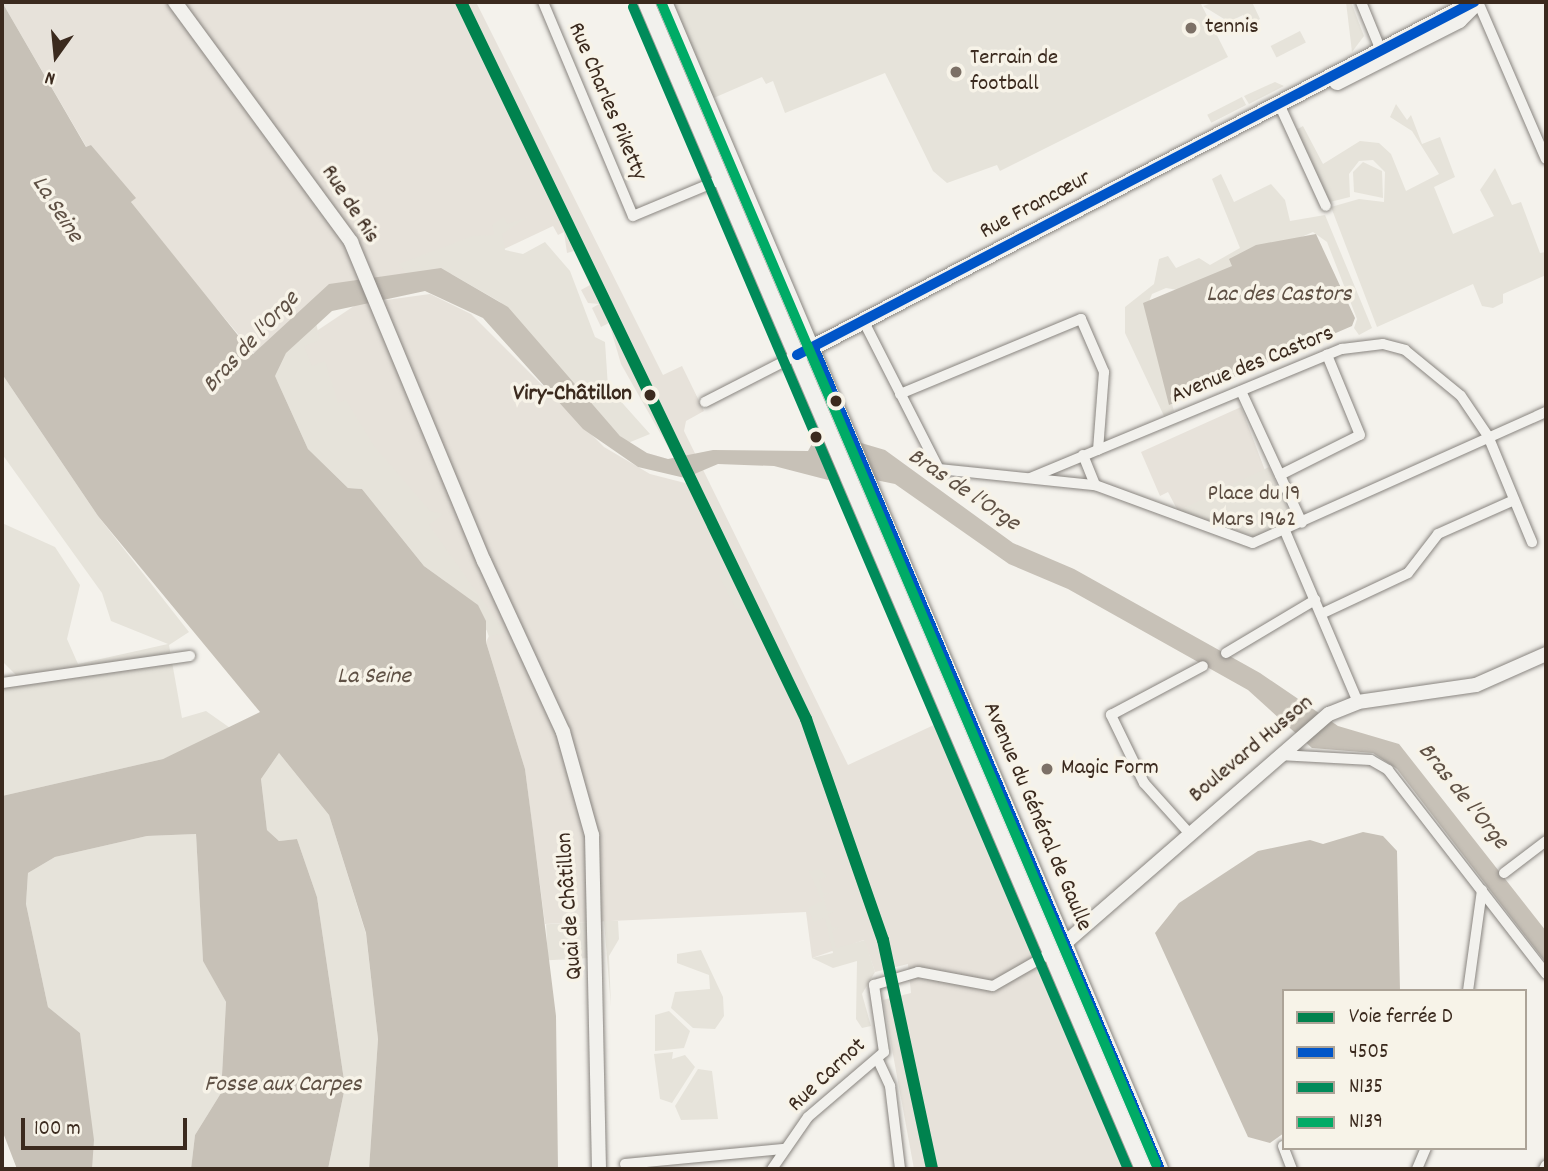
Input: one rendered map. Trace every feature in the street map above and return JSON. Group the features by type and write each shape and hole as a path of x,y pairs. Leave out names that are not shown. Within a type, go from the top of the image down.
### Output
{"main road":[{"name":"Rue de Ris","path":"175,2 338,220 378,302 442,457"},
{"path":"646,2 797,355"},
{"path":"664,2 709,100 814,348"},
{"name":"Rue Francœur","path":"797,355 1476,2"},
{"name":"Avenue du Général de Gaulle","path":"814,348 1058,949 1143,1169"},
{"name":"Avenue du Général de Gaulle","path":"797,355 1058,949 1160,1169"},
{"name":"Quai de Châtillon","path":"442,457 507,614 564,732 592,835 599,1169"},
{"name":"Boulevard Husson","path":"1058,949 1298,737 1329,714 1358,702 1476,685 1546,654"}],"street":[{"name":"Rue Charles Piketty","path":"543,2 632,216 722,179"},
{"path":"1361,2 1382,53"},
{"path":"1476,2 1546,159"},
{"path":"1279,104 1326,206"},
{"path":"900,394 1081,319 1104,372 1098,450"},
{"path":"864,322 939,469 1096,485 1238,541 1253,544 1546,412"},
{"name":"Avenue des Castors","path":"1030,478 1327,355 1383,344 1405,350 1461,396 1488,436 1532,541"},
{"path":"705,402 797,355"},
{"path":"1280,475 1360,435 1327,355"},
{"path":"1241,391 1302,523"},
{"path":"1083,455 1096,485"},
{"path":"1321,614 1408,573 1438,534 1514,500"},
{"path":"1285,531 1358,702"},
{"path":"1226,653 1315,600"},
{"path":"2,683 190,656"},
{"path":"1189,833 1144,783 1111,715 1203,666"},
{"path":"1279,755 1371,760 1388,769 1546,974"},
{"path":"1504,873 1546,841"},
{"path":"1468,989 1482,890"},
{"name":"Rue Carnot","path":"772,1169 822,1103 878,1060 884,1048 874,985 918,972 993,986 1058,949"},
{"path":"878,1060 890,1086 900,1169"},
{"path":"625,1164 785,1149"},
{"path":"1285,1150 1293,1169"},
{"path":"1417,1169 1425,1150"}],"shaded area":[{"path":"2,2 476,2 663,375 682,366 704,411 686,421 684,431 848,765 951,717 1143,1169 914,1169 883,1000 911,993 908,964 875,972 864,940 812,958 806,912 545,924 525,769 486,642 490,634 196,284 131,202 135,198 91,145 87,148","holes":["553,226 558,235 564,232 567,253 574,251 590,285 581,290 588,303 599,304 592,308 601,327 609,323 621,364 689,484 650,474 604,447 471,314 430,294 357,304 267,364 317,305 443,278"]},
{"path":"1241,407 1266,473 1178,511 1168,492 1160,496 1141,452"}],"green space":[{"path":"664,2 1200,2 1228,57 1000,171 997,165 947,183 933,171 885,73 785,113 773,81 766,84 762,77 709,100"},
{"path":"1215,2 1252,2 1260,19 1249,25 1243,15 1229,22 1203,6"},
{"path":"1346,2 1351,2 1364,36 1352,52"},
{"path":"1300,31 1306,43 1276,58 1271,46"},
{"path":"1275,82 1284,86 1249,104 1244,96"},
{"path":"1242,97 1246,105 1211,123 1207,115"},
{"path":"1396,104 1407,120 1411,115 1422,144 1440,137 1455,177 1434,187 1453,234 1494,216 1480,190 1495,168 1512,205 1521,202 1540,253 1546,252 1546,275 1503,294 1503,303 1493,308 1482,306 1473,284 1377,327 1331,207 1359,199 1384,202 1385,172 1373,160 1359,161 1349,174 1350,197 1330,202 1294,131 1303,126 1323,164 1360,141 1379,143 1391,154 1406,191 1439,174 1412,131 1390,117"},
{"path":"1363,162 1382,171 1383,198 1354,192 1353,172"},
{"path":"1221,174 1234,202 1271,184 1285,200 1290,221 1325,215 1372,328 1359,335 1354,328 1357,319 1327,242 1313,232 1178,290 1166,288 1152,294 1146,309 1174,411 1164,416 1125,333 1125,307 1154,284 1159,259 1168,256 1176,268 1199,258 1210,265 1240,248 1212,179"},
{"path":"504,217 507,224 528,217 502,234 505,250 523,254 545,242 570,271 595,337 605,342 608,387 650,434 628,443 620,436 500,302 441,268 407,274 399,264 473,236 494,235 492,225"},
{"path":"316,323 320,340 304,346 312,366 325,361 338,403 346,400 374,446 430,511 443,514 429,525 505,632 489,637 478,605 424,566 362,489 348,488 308,449 275,376 286,353"},
{"path":"2,374 98,516 189,632 169,645 182,718 206,711 233,730 163,759 2,796 2,686 22,681 2,661 2,523 55,547 80,585 67,639 78,664 168,644 111,621 102,593 2,454"},
{"name":"Place du 19 Mars 1962","path":"1269,467 1290,514 1287,522 1255,537 1178,511"},
{"path":"729,567 752,610 736,609 719,576"},
{"path":"279,753 329,815 366,934 378,1039 369,1169 328,1169 345,1087 317,897 297,839 279,841 267,830 261,779"},
{"path":"196,834 203,960 226,1002 221,1093 195,1135 191,1169 92,1169 80,1033 48,1007 26,904 28,873 55,857 147,836"},
{"path":"820,869 827,877 819,879 823,893 831,893 823,895 827,911 836,911 828,914 832,927 840,928 832,930 836,948 865,940 875,972 862,994 871,1026 862,1028 856,1019 857,961 833,968 812,958 833,953 825,918 814,922 808,908 822,901 809,871"},
{"path":"604,921 618,921 619,939 609,956 611,1007"},
{"path":"588,922 590,958 548,960 546,924"},
{"path":"701,950 723,997 724,1016 715,1029 693,1028 671,1008 675,992 710,989 709,975 677,963 677,954"},
{"path":"669,1011 690,1031 684,1048 655,1051 655,1015"},
{"path":"673,1052 672,1059 685,1055 695,1067 672,1103 660,1099 654,1054"},
{"path":"698,1069 712,1071 718,1119 681,1120 675,1106"}],"water":[{"name":"La Seine","path":"2,2 86,147 91,145 136,198 131,202 253,354 329,284 441,268 508,307 620,436 647,453 668,459 713,450 808,451 814,440 841,437 885,450 1013,543 1074,569 1260,673 1338,726 1399,744 1546,931 1546,963 1397,769 1373,753 1312,748 1248,690 1068,589 1009,564 895,484 856,476 832,481 774,466 718,464 685,478 638,467 583,429 483,318 425,291 332,311 286,353 275,376 308,449 348,488 362,489 424,566 478,605 486,621 486,642 525,769 556,1016 558,1169 369,1169 378,1039 366,933 329,815 279,753 261,779 267,830 279,841 297,839 317,897 345,1087 328,1169 191,1169 195,1135 221,1093 226,1002 203,961 196,834 147,836 55,857 28,873 26,904 48,1007 80,1033 94,1140 92,1169 17,1169 2,1130 2,796 163,759 260,712 98,516 2,374"},
{"name":"Lac des Castors","path":"1316,234 1355,318 1352,326 1169,405 1143,303 1232,266 1229,259 1256,245"},
{"path":"1363,832 1383,836 1397,851 1400,989 1282,989 1282,1134 1270,1143 1248,1137 1155,933 1179,903 1258,851 1310,840 1323,844"}],"rail line":[{"name":"D","path":"461,2 806,719 883,940 932,1169"}],"transit line":[{"name":"N139","path":"661,2 1156,1164"},
{"name":"4505","path":"797,355 1474,2"},
{"name":"N135","path":"633,7 1128,1169"},
{"name":"4505","path":"814,348 1160,1169"}],"place":[{"name":"tennis","path":"1191,28"},
{"name":"Terrain de football","path":"956,72"},
{"name":"Viry-Châtillon","path":"650,395"},
{"name":"Magic Form","path":"1047,769"}],"water label":[{"name":"Bras de l'Orge","path":"252,343"},
{"name":"Bras de l'Orge","path":"963,491"},
{"name":"Bras de l'Orge","path":"1462,797"},
{"name":"Fosse aux Carpes","path":"283,1086"}]}
